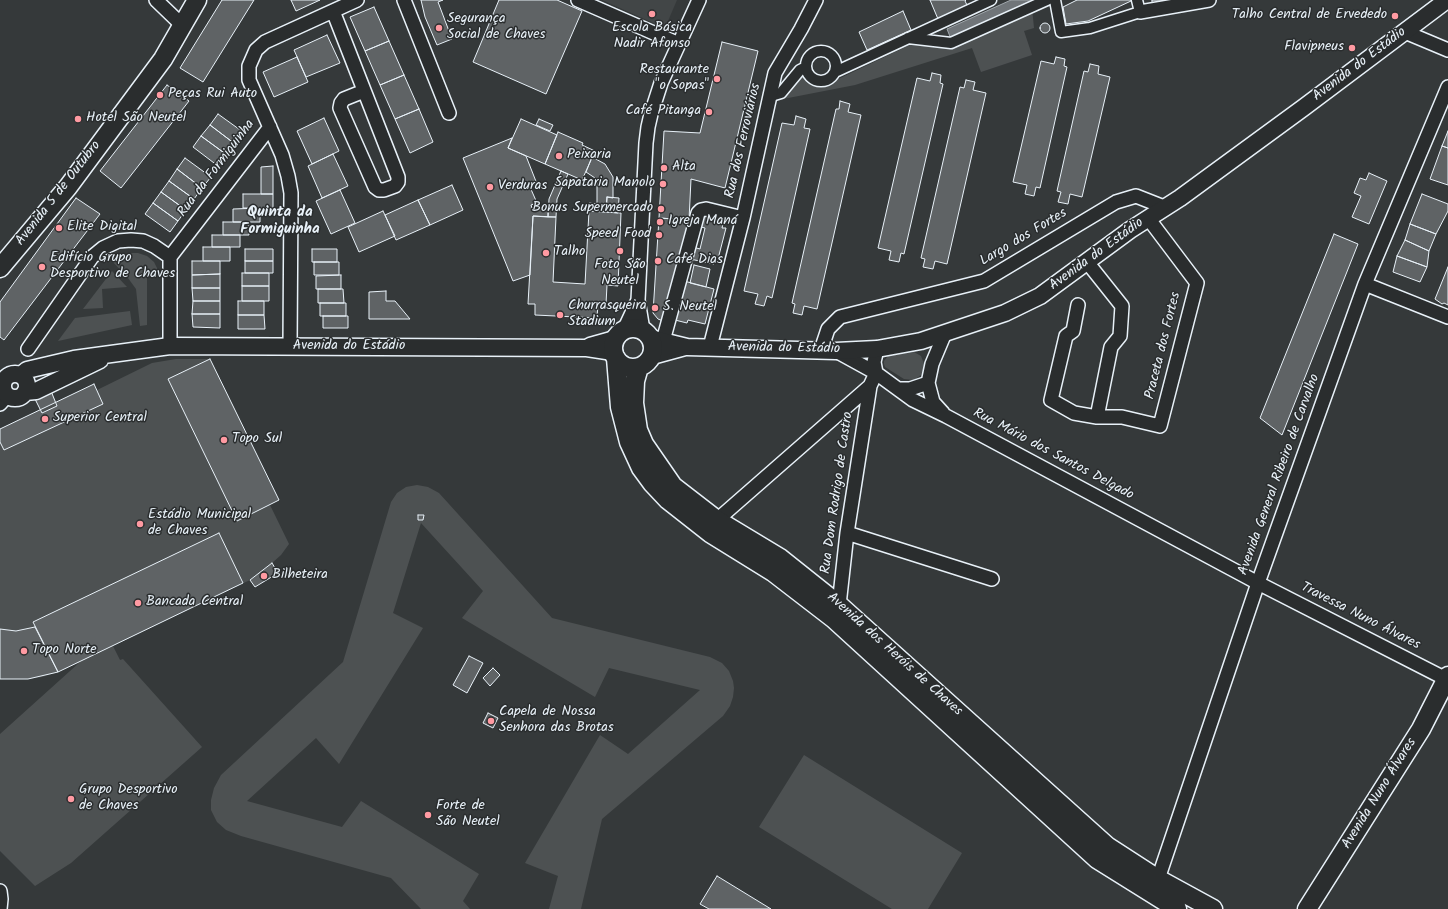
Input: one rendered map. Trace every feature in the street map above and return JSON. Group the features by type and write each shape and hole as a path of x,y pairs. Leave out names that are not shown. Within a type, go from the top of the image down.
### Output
{"main road":[{"name":"Avenida 5 de Outubro","path":"0,268 68,186 163,59 197,0"},
{"path":"630,328 636,328 652,336 653,344 645,361 632,368 626,367 620,363 617,345 630,328"},
{"name":"Avenida dos Heróis de Chaves","path":"617,345 620,407 629,442 641,468 652,483 668,500 710,533 773,572 834,619 1097,859 1153,886 1213,909"},
{"name":"Avenida dos Heróis de Chaves","path":"645,361 635,381 634,403 638,430 644,444 673,486 717,520 780,558 839,605 1177,909"},
{"name":"Avenida Nuno Álvares","path":"1307,909 1421,729 1448,678"}],"street":[{"path":"156,0 183,26"},
{"name":"Rua da Formiguinha","path":"170,257 270,127 249,80 249,66 256,50 265,42 356,0"},
{"path":"404,0 449,113"},
{"path":"578,0 679,44"},
{"path":"617,345 638,300 648,127 655,98 699,0"},
{"name":"Rua dos Ferroviários","path":"710,347 743,218 775,73 816,0"},
{"path":"835,72 836,63 831,54 821,51 812,54 806,62 806,67 810,76 818,81 828,80 835,72 991,0"},
{"path":"907,38 951,43 1047,0"},
{"path":"1055,0 1061,32 1090,28 1138,6 1208,0"},
{"name":"Avenida do Estádio","path":"652,336 687,346 828,350 877,349 921,341 999,315 1028,303 1148,218 1180,198 1447,0"},
{"path":"332,11 398,177 398,182 395,186 384,190 379,190 375,186 340,108 344,99 364,92"},
{"path":"1405,32 1448,50"},
{"path":"771,96 781,93 800,70 806,67"},
{"name":"Avenida General Ribeiro de Carvalho","path":"1153,886 1258,583 1365,284 1448,87"},
{"path":"270,127 282,155 291,193 290,346"},
{"name":"Largo dos Fortes","path":"828,350 828,329 840,316 984,281 1116,202 1136,196 1164,207"},
{"path":"652,336 698,213 701,210 706,209 743,218"},
{"name":"Praceta dos Fortes","path":"1097,417 1122,416 1160,426 1197,283 1148,218"},
{"path":"28,349 92,257 103,248 118,241 131,240 144,241 170,257 170,346"},
{"path":"1078,305 1073,331 1066,336 1051,400 1074,412 1097,417 1111,347 1120,336 1122,306 1087,262"},
{"path":"1365,284 1448,317"},
{"path":"638,300 652,336"},
{"path":"945,333 932,364 928,383 933,402 946,416"},
{"path":"921,341 932,364"},
{"name":"Avenida do Estádio","path":"112,354 36,391 25,392 19,397 4,400 2,378 11,374 21,375 27,370 74,359 170,346 587,348 617,345"},
{"name":"Avenida do Estádio","path":"645,361 687,346"},
{"path":"717,520 870,386 876,373 874,362 877,349"},
{"name":"Rua Mário dos Santos Delgado","path":"828,350 876,373 900,389 913,400 946,416 1258,583"},
{"path":"21,375 27,384 25,392"},
{"path":"900,389 910,389 928,383"},
{"name":"Rua Dom Rodrigo de Castro","path":"839,605 847,533 870,386"},
{"path":"847,533 992,579"},
{"name":"Travessa Nuno Álvares","path":"1258,583 1448,678"},
{"path":"0,891 0,909"}],"shaded area":[{"name":"Escola Básica Nadir Afonso","path":"602,0 677,0 665,28"},
{"path":"1011,0 1036,0 951,39 947,29"},
{"path":"1032,8 1034,28 1024,31 1032,55 981,72 972,48 855,85 783,99 803,72 806,78 817,85 832,82 916,42 950,46"},
{"path":"128,253 138,253 147,256 154,262 159,272 147,272 147,325 140,326 136,289 112,261"},
{"path":"112,271 127,287 102,289 103,308 83,309"},
{"path":"130,311 132,325 58,341 75,318"},
{"path":"914,352 921,356 924,364 921,375 914,380 904,379 885,367 884,361 888,356"},
{"name":"Estádio Municipal de Chaves","path":"176,359 210,359 279,500 270,505 289,544 281,555 272,563 278,573 255,587 250,580 113,646 120,660 123,659 202,747 71,863 35,886 0,851 0,734 80,662 58,672 42,677 28,679 0,679 0,429 40,410 35,399 51,391 56,402 97,390 152,363"},
{"path":"417,485 428,487 439,493 552,618 710,657 722,663 729,671 733,681 733,697 730,706 723,716 602,819 581,909 549,909 558,876 525,863 600,735 628,754 700,690 609,668 595,697 462,618 483,591 421,523 393,613 423,628 339,764 316,738 247,801 342,827 361,801 479,874 463,901 470,909 421,909 391,878 241,836 226,830 217,822 211,810 211,800 214,788 221,775 343,662 391,502 397,493 406,487"},
{"path":"804,755 962,853 928,909 892,909 759,827"}],"building":[{"path":"222,0 254,0 203,82 180,68"},
{"path":"291,0 320,0 296,11"},
{"name":"Segurança Social de Chaves","path":"421,0 443,0 438,2 452,39 437,45 425,17"},
{"path":"499,0 557,0 582,11 546,94 473,62"},
{"path":"930,0 966,0 967,5 938,19"},
{"path":"1077,0 1131,1 1088,21 1066,24 1063,7"},
{"path":"1152,0 1170,0 1152,3"},
{"path":"374,7 389,41 365,51 350,17"},
{"path":"903,11 911,30 867,50 859,32"},
{"path":"1045,23 1050,28 1045,33 1040,28"},
{"path":"327,35 340,63 306,77 294,50"},
{"path":"389,41 404,75 380,85 365,51"},
{"path":"722,42 758,51 725,188 691,179 689,220 659,218 664,131 700,133"},
{"path":"297,57 308,82 274,97 263,72"},
{"path":"1056,57 1065,59 1064,66 1067,67 1040,188 1036,187 1034,196 1025,194 1027,185 1013,182 1041,61 1054,64"},
{"path":"1090,64 1099,66 1098,74 1110,77 1082,197 1070,194 1068,204 1058,202 1061,192 1057,191 1084,71 1088,72"},
{"path":"932,73 941,75 940,83 943,84 904,254 901,253 899,262 889,260 891,251 878,248 917,78 930,81"},
{"path":"404,75 419,109 395,119 380,85"},
{"path":"966,80 975,82 973,90 986,93 947,264 935,261 933,269 923,267 925,259 921,258 960,87 964,88"},
{"path":"167,85 189,101 121,188 100,171"},
{"path":"840,101 850,104 848,112 861,115 817,309 804,306 802,315 793,313 795,304 792,303 836,109 839,109"},
{"path":"419,109 433,142 410,153 395,119"},
{"path":"218,114 243,132 235,144 210,125"},
{"path":"796,116 806,119 804,128 810,129 772,298 767,296 764,306 755,304 758,294 744,291 782,123 794,125"},
{"path":"324,118 339,151 312,164 297,131"},
{"path":"521,119 557,135 545,164 508,148"},
{"path":"539,119 553,125 550,131 536,125"},
{"path":"210,125 235,144 227,155 201,136"},
{"path":"1448,131 1448,148 1442,146"},
{"path":"558,132 583,143 582,145 595,151 582,180 545,164"},
{"path":"201,136 227,155 218,166 193,147"},
{"path":"512,138 508,148 526,156 537,184 530,187 537,203 531,205 532,208 548,208 548,217 533,216 530,275 513,281 463,158"},
{"path":"1442,146 1448,148 1448,185 1430,179"},
{"path":"333,154 348,186 322,198 308,166"},
{"path":"592,157 605,164 613,177 613,198 607,197 606,212 589,211 589,203 597,204 597,182 595,178 586,172"},
{"path":"185,158 211,177 202,188 177,169"},
{"path":"273,166 273,194 261,194 261,167"},
{"path":"177,169 202,188 194,199 169,181"},
{"path":"561,171 568,174 557,199 556,217 548,217 549,199"},
{"path":"1369,173 1387,181 1369,224 1352,217 1361,196 1354,193 1360,178 1366,180"},
{"path":"169,181 194,199 186,210 161,192"},
{"path":"452,185 463,210 430,225 418,200"},
{"path":"340,190 355,223 331,234 316,201"},
{"path":"161,192 186,210 178,221 153,203"},
{"path":"243,194 273,194 273,208 243,208"},
{"path":"1422,194 1448,204 1448,211 1436,234 1410,224"},
{"path":"607,197 619,198 618,213 606,212"},
{"name":"Edifício Grupo Desportivo de Chaves","path":"76,198 100,214 4,340 0,337 0,302"},
{"path":"418,200 430,225 396,240 385,215"},
{"path":"153,203 178,221 170,232 145,214"},
{"path":"260,208 260,222 233,222 233,209"},
{"path":"383,211 395,236 359,252 348,227"},
{"path":"589,211 621,213 618,286 607,285 606,304 598,304 597,318 535,315 535,304 528,304 533,216 556,217 553,282 585,284"},
{"path":"700,215 724,220 722,228 726,228 718,259 715,258 714,264 690,259 693,247 700,249 705,228 697,226"},
{"path":"659,218 689,220 663,321 658,319 653,313"},
{"path":"223,222 249,222 249,235 223,235"},
{"path":"1410,224 1436,234 1429,251 1405,240"},
{"path":"1334,234 1358,244 1282,435 1260,418"},
{"path":"212,235 240,235 240,247 212,247"},
{"path":"1405,240 1429,251 1427,267 1397,256"},
{"path":"203,247 230,247 230,261 203,261"},
{"path":"245,249 273,249 273,261 245,261"},
{"path":"312,249 337,249 337,262 312,262"},
{"path":"1397,256 1427,267 1420,282 1393,272"},
{"path":"192,261 220,261 220,274 192,275"},
{"path":"245,261 273,261 273,273 245,273"},
{"path":"314,262 339,262 339,275 314,275"},
{"path":"694,265 710,269 706,287 690,283"},
{"path":"1448,267 1448,305 1444,303 1442,304 1435,299"},
{"path":"242,273 269,273 269,286 242,286"},
{"path":"220,274 220,288 192,288 192,275"},
{"path":"341,275 341,289 316,289 316,276"},
{"path":"684,281 714,289 705,324 688,320 687,323 675,320"},
{"path":"242,286 269,286 269,301 242,301"},
{"path":"192,288 220,288 220,301 193,301"},
{"path":"318,289 343,289 344,303 318,303"},
{"path":"386,291 386,301 395,301 410,319 369,319 369,292"},
{"path":"193,301 220,301 220,314 192,314"},
{"path":"238,301 264,301 264,315 238,315"},
{"path":"320,303 346,303 346,316 320,316"},
{"path":"192,314 220,314 220,328 193,327"},
{"path":"238,315 264,315 265,329 238,329"},
{"path":"323,316 348,316 348,328 323,328"},
{"name":"Topo Sul","path":"210,359 279,500 237,521 168,379"},
{"name":"Superior Central","path":"94,384 103,404 4,450 0,442 0,429"},
{"path":"51,391 57,406 42,413 35,399"},
{"path":"418,515 424,515 423,520 418,520"},
{"name":"Bancada Central","path":"219,533 243,583 58,672 33,622"},
{"name":"Bilheteira","path":"272,563 278,573 255,587 250,580"},
{"name":"Topo Norte","path":"35,627 58,672 28,679 0,679 0,629 16,631"},
{"path":"469,656 483,663 467,693 453,685"},
{"path":"493,668 500,675 490,686 483,678"},
{"name":"Capela de Nossa Senhora das Brotas","path":"488,713 498,718 493,728 483,723"},
{"path":"717,876 771,909 709,909 700,904"}],"place":[{"name":"Escola Básica Nadir Afonso","path":"652,14"},
{"name":"Talho Central de Ervededo","path":"1395,16"},
{"name":"Segurança Social de Chaves","path":"439,28"},
{"name":"Flavipneus","path":"1352,48"},
{"name":"Restaurante \"o Sopas\"","path":"717,79"},
{"name":"Peças Rui Auto","path":"160,95"},
{"name":"Café Pitanga","path":"709,112"},
{"name":"Hotel São Neutel","path":"78,119"},
{"name":"Peixaria","path":"559,156"},
{"name":"Alta","path":"664,168"},
{"name":"Sapataria Manolo","path":"663,184"},
{"name":"Verduras","path":"490,187"},
{"name":"Bonus Supermercado","path":"661,209"},
{"name":"Igreja Maná","path":"660,222"},
{"name":"Elite Digital","path":"59,228"},
{"name":"Speed Food","path":"659,235"},
{"name":"Foto São Neutel","path":"620,251"},
{"name":"Talho","path":"546,253"},
{"name":"Café Dias","path":"658,261"},
{"name":"Edifício Grupo Desportivo de Chaves","path":"42,267"},
{"name":"S. Neutel","path":"655,308"},
{"name":"Churrasqueira Stadium","path":"560,315"},
{"name":"Superior Central","path":"45,419"},
{"name":"Topo Sul","path":"224,440"},
{"name":"Estádio Municipal de Chaves","path":"140,524"},
{"name":"Bilheteira","path":"264,576"},
{"name":"Bancada Central","path":"138,603"},
{"name":"Topo Norte","path":"24,651"},
{"name":"Capela de Nossa Senhora das Brotas","path":"491,721"},
{"name":"Grupo Desportivo de Chaves","path":"71,799"},
{"name":"Forte de São Neutel","path":"428,815"}],"district":[{"name":"Quinta da Formiguinha","path":"280,222"}]}
